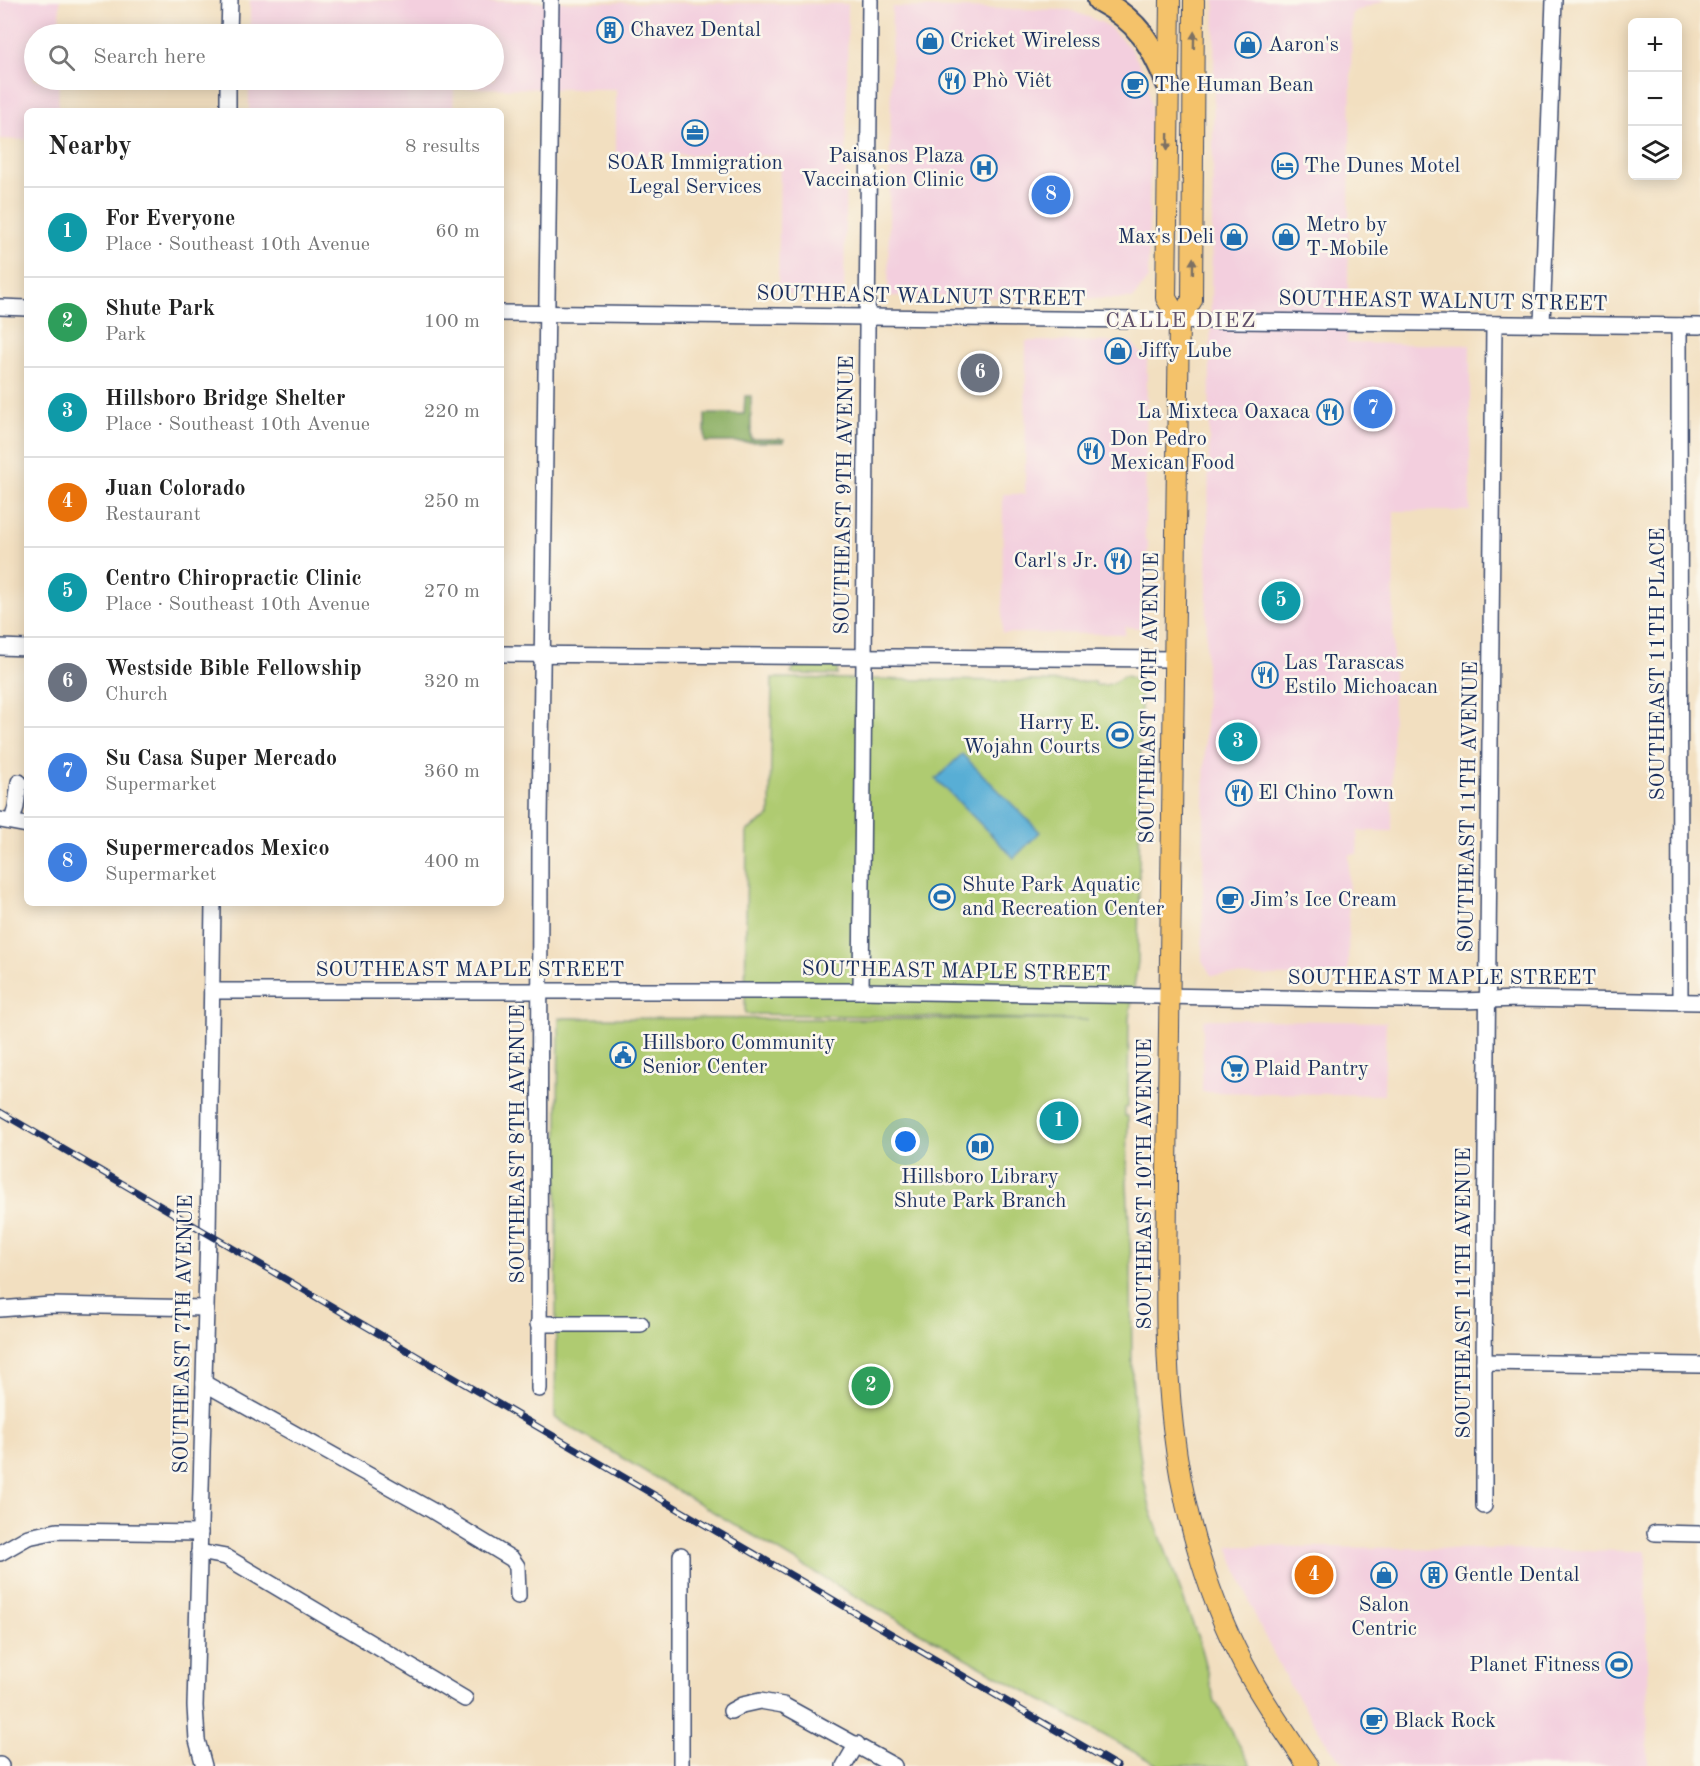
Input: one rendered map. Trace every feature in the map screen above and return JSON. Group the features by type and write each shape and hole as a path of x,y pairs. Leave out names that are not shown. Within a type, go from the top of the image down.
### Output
{"highway":[{"path":"1099,0 1124,15 1137,27 1152,47 1168,84"}],"main road":[{"name":"SOUTHEAST 10TH AVENUE","path":"1170,0 1166,298 1179,320 1167,1172 1168,1363 1173,1427 1183,1488 1196,1541 1214,1597 1250,1676 1308,1766"},
{"name":"SOUTHEAST 10TH AVENUE","path":"1179,320 1192,300 1194,0"}],"street":[{"path":"229,24 230,0"},
{"name":"SOUTHEAST 8TH AVENUE","path":"539,1389 539,991 551,0"},
{"name":"SOUTHEAST 9TH AVENUE","path":"861,991 870,0"},
{"path":"1542,324 1554,0"},
{"path":"228,90 228,108"},
{"path":"0,307 24,308"},
{"name":"SOUTHEAST WALNUT STREET","path":"504,313 1700,326"},
{"name":"SOUTHEAST 11TH AVENUE","path":"1484,1506 1494,324"},
{"name":"SOUTHEAST 11TH PLACE","path":"1679,326 1680,1002"},
{"path":"0,647 24,648"},
{"path":"504,654 1174,660"},
{"path":"13,822 19,782"},
{"name":"SOUTHEAST 7TH AVENUE","path":"204,1766 197,1740 195,1706 206,1308 213,906"},
{"name":"SOUTHEAST MAPLE STREET","path":"212,991 861,991 1700,1002"},
{"path":"0,1310 50,1305 206,1308"},
{"path":"538,1324 641,1324"},
{"path":"1484,1362 1700,1365"},
{"path":"204,1383 433,1511 512,1559 517,1566 518,1596"},
{"path":"0,1553 28,1537 57,1531 200,1533"},
{"path":"1655,1533 1700,1534"},
{"path":"199,1552 226,1557 465,1699"},
{"path":"681,1555 681,1766"},
{"path":"731,1711 742,1705 760,1701 783,1705 894,1766"},
{"path":"844,1766 857,1744"}],"shaded area":[{"path":"0,0 60,0 59,24 24,24 24,90 59,90 58,108 24,108 24,140 0,139"},
{"path":"250,0 848,4 844,295 778,294 780,156 616,154 616,89 504,88 504,24 250,24"},
{"path":"1215,0 1386,0 1352,13 1347,343 1470,345 1470,511 1394,511 1392,831 1358,831 1357,854 1349,855 1348,977 1211,975 1202,960"},
{"path":"892,7 1070,10 1101,22 1131,49 1145,74 1151,105 1148,278 1133,299 888,296"},
{"path":"249,90 454,90 453,108 249,108"},
{"path":"1026,341 1131,342 1147,360 1145,540 1148,541 1144,628 1125,627 1125,634 1002,633 1003,494 1025,494"},
{"path":"1204,1020 1386,1022 1384,1095 1202,1092 1203,1025"},
{"path":"1228,1546 1646,1551 1648,1766 1349,1766 1329,1746 1289,1684 1257,1621"}],"green space":[{"path":"745,396 751,396 751,439 784,439 784,442 705,442 705,414 744,414"},
{"path":"795,666 838,666 837,675 791,674"},
{"path":"1123,676 1137,682 1141,701 1138,962 1129,1018 1128,1107 1125,1108 1125,1116 1128,1116 1127,1184 1134,1407 1143,1476 1151,1511 1198,1638 1215,1701 1251,1766 1159,1766 843,1589 555,1418 559,1018 1088,1020 745,1014 747,831 770,816 772,678 1095,682 1095,685 1100,685 1110,684"}],"water":[{"path":"962,754 1040,832 1014,858 936,779"}],"railway":[{"path":"0,1112 1117,1766"}],"place":[{"name":"Chavez Dental","path":"610,30"},
{"name":"Cricket Wireless","path":"930,41"},
{"name":"Aaron's","path":"1248,45"},
{"name":"Phò Viêt","path":"952,81"},
{"name":"The Human Bean","path":"1135,85"},
{"name":"SOAR Immigration Legal Services","path":"695,133"},
{"name":"The Dunes Motel","path":"1285,166"},
{"name":"Paisanos Plaza Vaccination Clinic","path":"984,168"},
{"name":"Supermercados Mexico","path":"1051,195"},
{"name":"Max's Deli","path":"1234,237"},
{"name":"Metro by T-Mobile","path":"1286,237"},
{"name":"Jiffy Lube","path":"1118,351"},
{"name":"Westside Bible Fellowship","path":"980,373"},
{"name":"Su Casa Super Mercado","path":"1373,409"},
{"name":"La Mixteca Oaxaca","path":"1330,412"},
{"name":"Don Pedro Mexican Food","path":"1091,451"},
{"name":"Carl's Jr.","path":"1118,561"},
{"name":"Centro Chiropractic Clinic","path":"1281,601"},
{"name":"Las Tarascas Estilo Michoacan","path":"1265,675"},
{"name":"Harry E. Wojahn Courts","path":"1120,735"},
{"name":"Hillsboro Bridge Shelter","path":"1238,742"},
{"name":"El Chino Town","path":"1239,793"},
{"name":"Shute Park Aquatic and Recreation Center","path":"942,897"},
{"name":"Jim’s Ice Cream","path":"1230,900"},
{"name":"Hillsboro Community Senior Center","path":"623,1055"},
{"name":"Plaid Pantry","path":"1235,1069"},
{"name":"For Everyone","path":"1059,1121"},
{"name":"Hillsboro Library Shute Park Branch","path":"980,1147"},
{"name":"Shute Park","path":"871,1386"},
{"name":"Juan Colorado","path":"1314,1575"},
{"name":"Salon Centric","path":"1384,1575"},
{"name":"Gentle Dental","path":"1434,1575"},
{"name":"Planet Fitness","path":"1619,1665"},
{"name":"Black Rock","path":"1374,1721"}],"district":[{"name":"CALLE DIEZ","path":"1181,321"}]}
